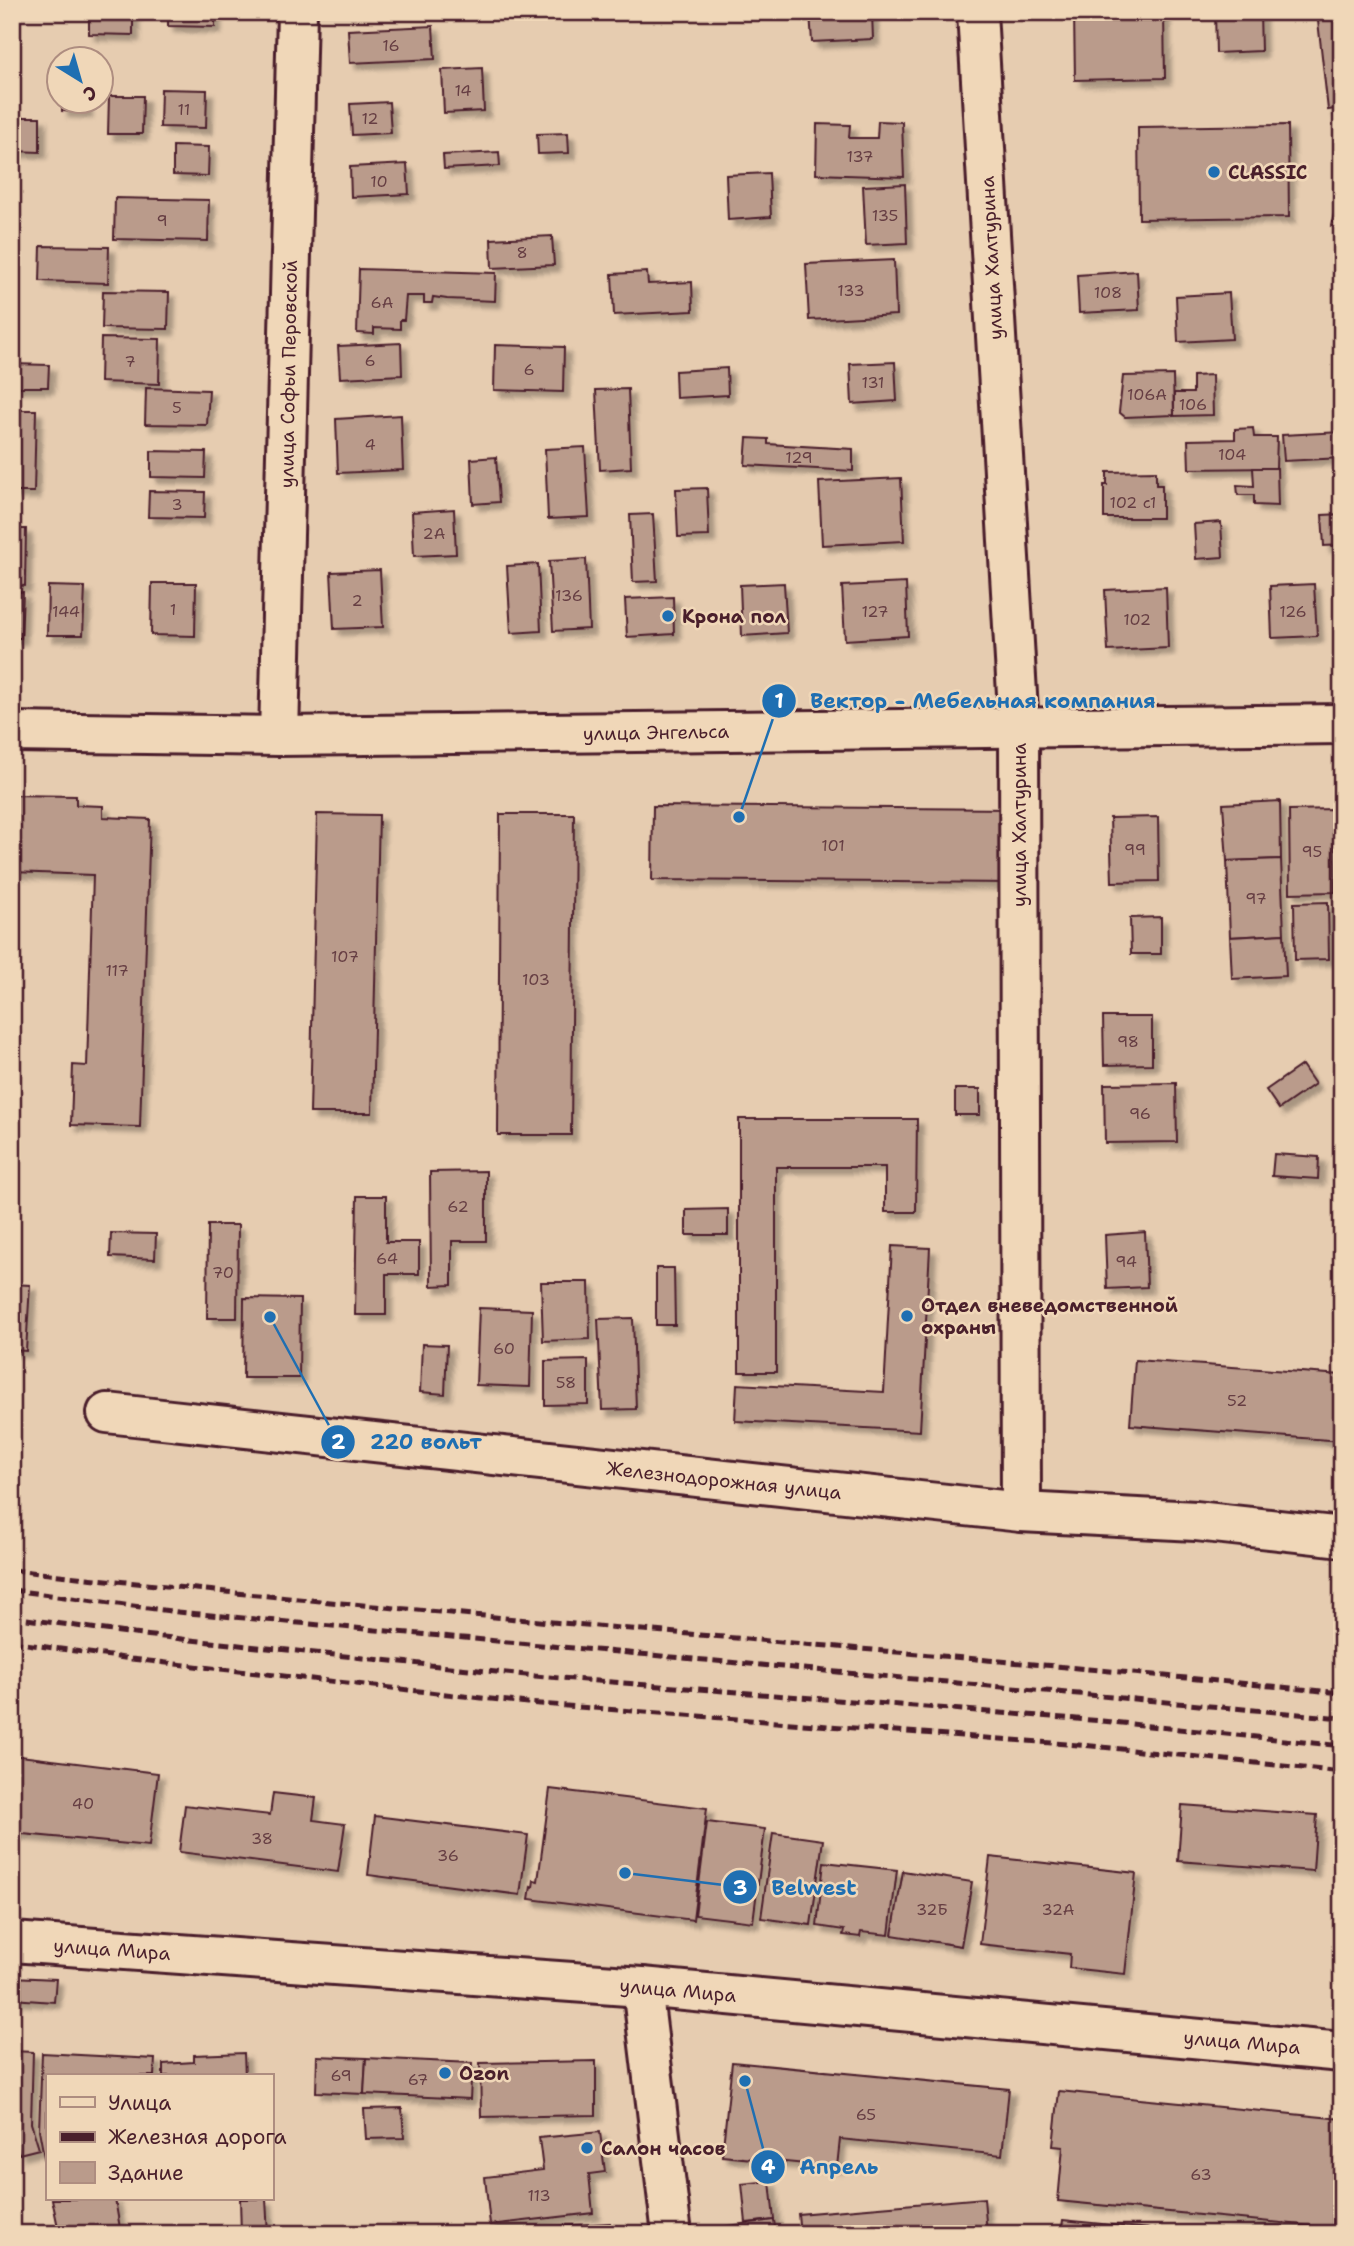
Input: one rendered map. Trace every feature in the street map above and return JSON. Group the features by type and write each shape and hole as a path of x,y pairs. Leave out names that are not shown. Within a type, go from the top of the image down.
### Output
{"street":[{"name":"улица Софьи Перовской","path":"279,736 297,12"},
{"name":"улица Халтурина","path":"977,12 1019,729 1021,1512"},
{"name":"улица Энгельса","path":"12,732 279,736 1342,724"},
{"name":"Железнодорожная улица","path":"107,1413 1021,1512 1196,1521 1342,1537"},
{"name":"улица Мира","path":"12,1942 642,1987 1342,2052"},
{"path":"642,1987 672,2234"}],"building":[{"path":"89,12 133,12 133,35 89,34"},
{"path":"168,12 215,12 215,27 168,26"},
{"path":"810,12 872,12 873,39 812,42"},
{"path":"1074,12 1164,12 1165,78 1075,80"},
{"path":"1215,12 1260,12 1261,51 1216,53"},
{"path":"1317,12 1342,12 1342,108 1328,110"},
{"path":"433,26 435,59 350,63 348,30"},
{"path":"482,68 484,111 444,113 442,70"},
{"path":"161,89 207,90 206,128 160,127"},
{"path":"116,96 143,96 142,134 108,134 108,116 116,116"},
{"path":"389,102 391,133 352,135 350,104"},
{"path":"12,117 40,117 40,152 12,151"},
{"path":"878,121 902,122 904,177 816,174 817,124 850,125 849,138 877,138"},
{"name":"CLASSIC","path":"1288,125 1289,217 1139,219 1138,127"},
{"path":"568,133 569,153 538,154 537,134"},
{"path":"173,146 209,147 208,176 173,175"},
{"path":"499,152 500,166 444,169 443,155"},
{"path":"407,164 409,194 351,197 350,167"},
{"path":"769,173 771,217 728,220 726,175"},
{"path":"1342,183 1342,228 1331,226"},
{"path":"905,184 907,243 866,245 863,186"},
{"path":"115,198 209,200 208,241 114,239"},
{"path":"552,236 554,265 492,268 491,239"},
{"path":"41,246 109,247 108,283 40,281"},
{"path":"894,260 896,315 809,320 806,264"},
{"path":"359,269 496,273 495,301 433,297 432,303 424,303 424,296 406,296 404,320 400,320 400,329 374,328 374,334 357,333"},
{"path":"1137,271 1139,310 1079,313 1077,275"},
{"path":"647,272 648,284 692,282 693,311 614,315 612,274"},
{"path":"103,291 169,292 168,329 102,328"},
{"path":"1229,293 1232,339 1178,342 1176,296"},
{"path":"101,338 160,339 159,384 100,382"},
{"path":"401,343 402,375 340,378 338,346"},
{"path":"495,345 564,347 563,392 494,390"},
{"path":"895,362 897,401 852,404 850,364"},
{"path":"12,364 49,365 48,387 12,387"},
{"path":"727,368 728,395 676,398 675,371"},
{"path":"1173,375 1174,415 1125,417 1119,412 1123,376"},
{"path":"1212,375 1213,415 1174,416 1174,393 1193,393 1193,376"},
{"path":"146,388 209,390 207,425 145,424"},
{"path":"628,389 631,468 600,470 596,390"},
{"path":"12,410 36,410 34,492 12,492"},
{"path":"401,415 403,470 338,473 336,419"},
{"path":"1253,428 1254,437 1277,437 1276,468 1189,469 1188,440 1235,439 1235,429"},
{"path":"1342,432 1342,458 1284,461 1282,435"},
{"path":"747,438 768,439 768,444 853,449 853,471 745,465"},
{"path":"585,447 589,517 548,519 545,449"},
{"path":"151,451 206,452 205,478 151,477"},
{"path":"496,457 499,502 473,504 471,459"},
{"path":"1253,468 1277,468 1278,506 1254,505 1254,495 1238,495 1237,485 1254,486"},
{"path":"1156,471 1156,485 1162,485 1162,518 1104,518 1104,485 1107,485 1107,472"},
{"path":"901,478 904,541 822,545 819,482"},
{"path":"707,488 709,536 678,537 676,489"},
{"path":"149,491 205,492 204,518 148,517"},
{"path":"454,509 456,554 414,556 412,512"},
{"path":"653,514 657,581 633,582 630,515"},
{"path":"1342,514 1342,545 1324,546 1322,515"},
{"path":"1221,522 1223,557 1196,559 1194,524"},
{"path":"12,529 26,529 25,586 12,585"},
{"path":"586,559 589,629 553,631 549,561"},
{"path":"538,564 541,631 511,633 507,566"},
{"path":"380,570 383,627 334,629 331,572"},
{"path":"152,583 196,583 195,636 151,635"},
{"path":"784,583 787,633 742,636 740,585"},
{"path":"906,583 908,636 845,640 842,586"},
{"path":"1314,584 1317,636 1272,638 1270,586"},
{"path":"48,586 85,587 83,635 47,635"},
{"path":"1166,587 1168,648 1108,651 1105,590"},
{"path":"12,592 23,592 21,638 12,638"},
{"path":"673,597 674,634 627,637 625,599"},
{"path":"12,795 76,796 76,805 103,806 103,817 150,819 140,1127 71,1125 73,1065 87,1066 93,875 12,872"},
{"path":"1280,801 1281,859 1227,861 1223,804"},
{"path":"653,806 1015,809 1014,883 652,880"},
{"path":"1334,809 1335,892 1290,893 1289,810"},
{"path":"317,814 379,815 372,1113 310,1113"},
{"path":"500,814 574,814 571,1135 498,1135"},
{"path":"1158,817 1159,881 1112,882 1110,818"},
{"path":"1281,859 1284,934 1230,937 1227,861"},
{"path":"1328,902 1329,959 1295,960 1294,903"},
{"path":"1161,917 1161,954 1131,954 1130,918"},
{"path":"1284,934 1286,976 1232,979 1230,937"},
{"path":"1103,1017 1152,1017 1152,1064 1104,1065"},
{"path":"1302,1065 1315,1084 1279,1109 1266,1090"},
{"path":"1176,1083 1177,1142 1105,1143 1104,1084"},
{"path":"955,1089 980,1089 980,1115 955,1115"},
{"path":"739,1119 917,1119 916,1212 885,1212 885,1167 776,1167 776,1372 739,1372"},
{"path":"1274,1154 1319,1157 1318,1179 1272,1176"},
{"path":"486,1171 486,1241 452,1241 452,1285 431,1286 430,1172"},
{"path":"357,1196 386,1196 386,1242 419,1242 419,1274 386,1274 386,1315 355,1315"},
{"path":"728,1209 728,1235 686,1235 686,1210"},
{"path":"208,1225 238,1225 237,1318 207,1318"},
{"path":"1145,1232 1147,1287 1107,1289 1105,1235"},
{"path":"111,1233 156,1234 155,1259 110,1257"},
{"name":"Отдел вневедомственной охраны","path":"892,1246 930,1248 920,1431 735,1421 737,1384 884,1392"},
{"path":"656,1268 674,1268 675,1325 656,1325"},
{"path":"541,1282 589,1282 590,1339 543,1341"},
{"path":"12,1284 30,1285 26,1351 12,1350"},
{"path":"244,1298 300,1299 299,1378 243,1378"},
{"path":"479,1308 532,1310 530,1387 476,1385"},
{"path":"633,1318 636,1409 602,1410 598,1319"},
{"path":"422,1344 447,1345 445,1394 420,1392"},
{"path":"588,1360 588,1404 545,1405 545,1361"},
{"path":"1135,1360 1342,1375 1342,1441 1130,1425"},
{"path":"12,1755 158,1773 149,1846 12,1833"},
{"path":"550,1789 707,1808 693,1920 529,1899 534,1880 538,1881"},
{"path":"273,1793 316,1798 313,1820 345,1824 338,1872 179,1852 185,1805 270,1815"},
{"path":"1182,1805 1317,1815 1313,1871 1178,1861"},
{"path":"375,1816 528,1835 520,1895 368,1875"},
{"path":"707,1822 765,1829 753,1922 695,1915"},
{"path":"773,1833 823,1840 811,1925 761,1918"},
{"path":"990,1857 1136,1873 1125,1974 1069,1968 1070,1954 980,1944"},
{"path":"824,1862 897,1870 889,1935 861,1932 860,1937 843,1935 844,1930 817,1926"},
{"path":"903,1871 972,1882 961,1946 892,1935"},
{"path":"12,1977 56,1979 54,2002 12,1999"},
{"path":"12,2051 33,2052 31,2123 39,2149 19,2154 12,2128"},
{"path":"42,2053 155,2059 154,2074 46,2074 46,2168 39,2130"},
{"path":"244,2053 245,2074 163,2074 163,2064 194,2062 194,2055"},
{"path":"317,2056 366,2058 364,2094 316,2092"},
{"path":"366,2058 472,2063 470,2099 364,2094"},
{"path":"596,2061 596,2115 481,2117 480,2063"},
{"path":"732,2062 1009,2089 1002,2155 840,2139 837,2167 722,2156"},
{"path":"1059,2091 1342,2119 1342,2229 1058,2201 1063,2147 1053,2146"},
{"path":"402,2108 404,2138 366,2139 364,2109"},
{"path":"600,2132 605,2172 589,2174 593,2213 490,2225 485,2177 543,2170 539,2138"},
{"path":"770,2181 774,2220 746,2223 742,2184"},
{"path":"984,2198 987,2234 800,2234 798,2214"},
{"path":"52,2200 115,2200 121,2234 59,2232"},
{"path":"240,2200 266,2200 268,2234 241,2234"},
{"path":"774,2220 776,2234 728,2234 727,2226"},
{"path":"1063,2220 1199,2234 1061,2234"},
{"path":"610,2223 611,2234 542,2234 542,2227"}],"railway":[{"path":"12,1570 344,1603 1342,1693"},
{"path":"12,1590 178,1612 1342,1718"},
{"path":"12,1617 134,1634 535,1676 1102,1721 1342,1746"},
{"path":"12,1642 131,1659 527,1703 1092,1746 1342,1772"}],"place":[{"name":"CLASSIC","path":"1214,172"},
{"name":"Крона пол","path":"668,616"},
{"name":"Вектор - Мебельная компания","path":"739,817"},
{"name":"Отдел вневедомственной охраны","path":"907,1316"},
{"name":"220 вольт","path":"270,1317"},
{"name":"Belwest","path":"625,1873"},
{"name":"Ozon","path":"445,2073"},
{"name":"Апрель","path":"745,2081"},
{"name":"Салон часов","path":"587,2148"}]}
